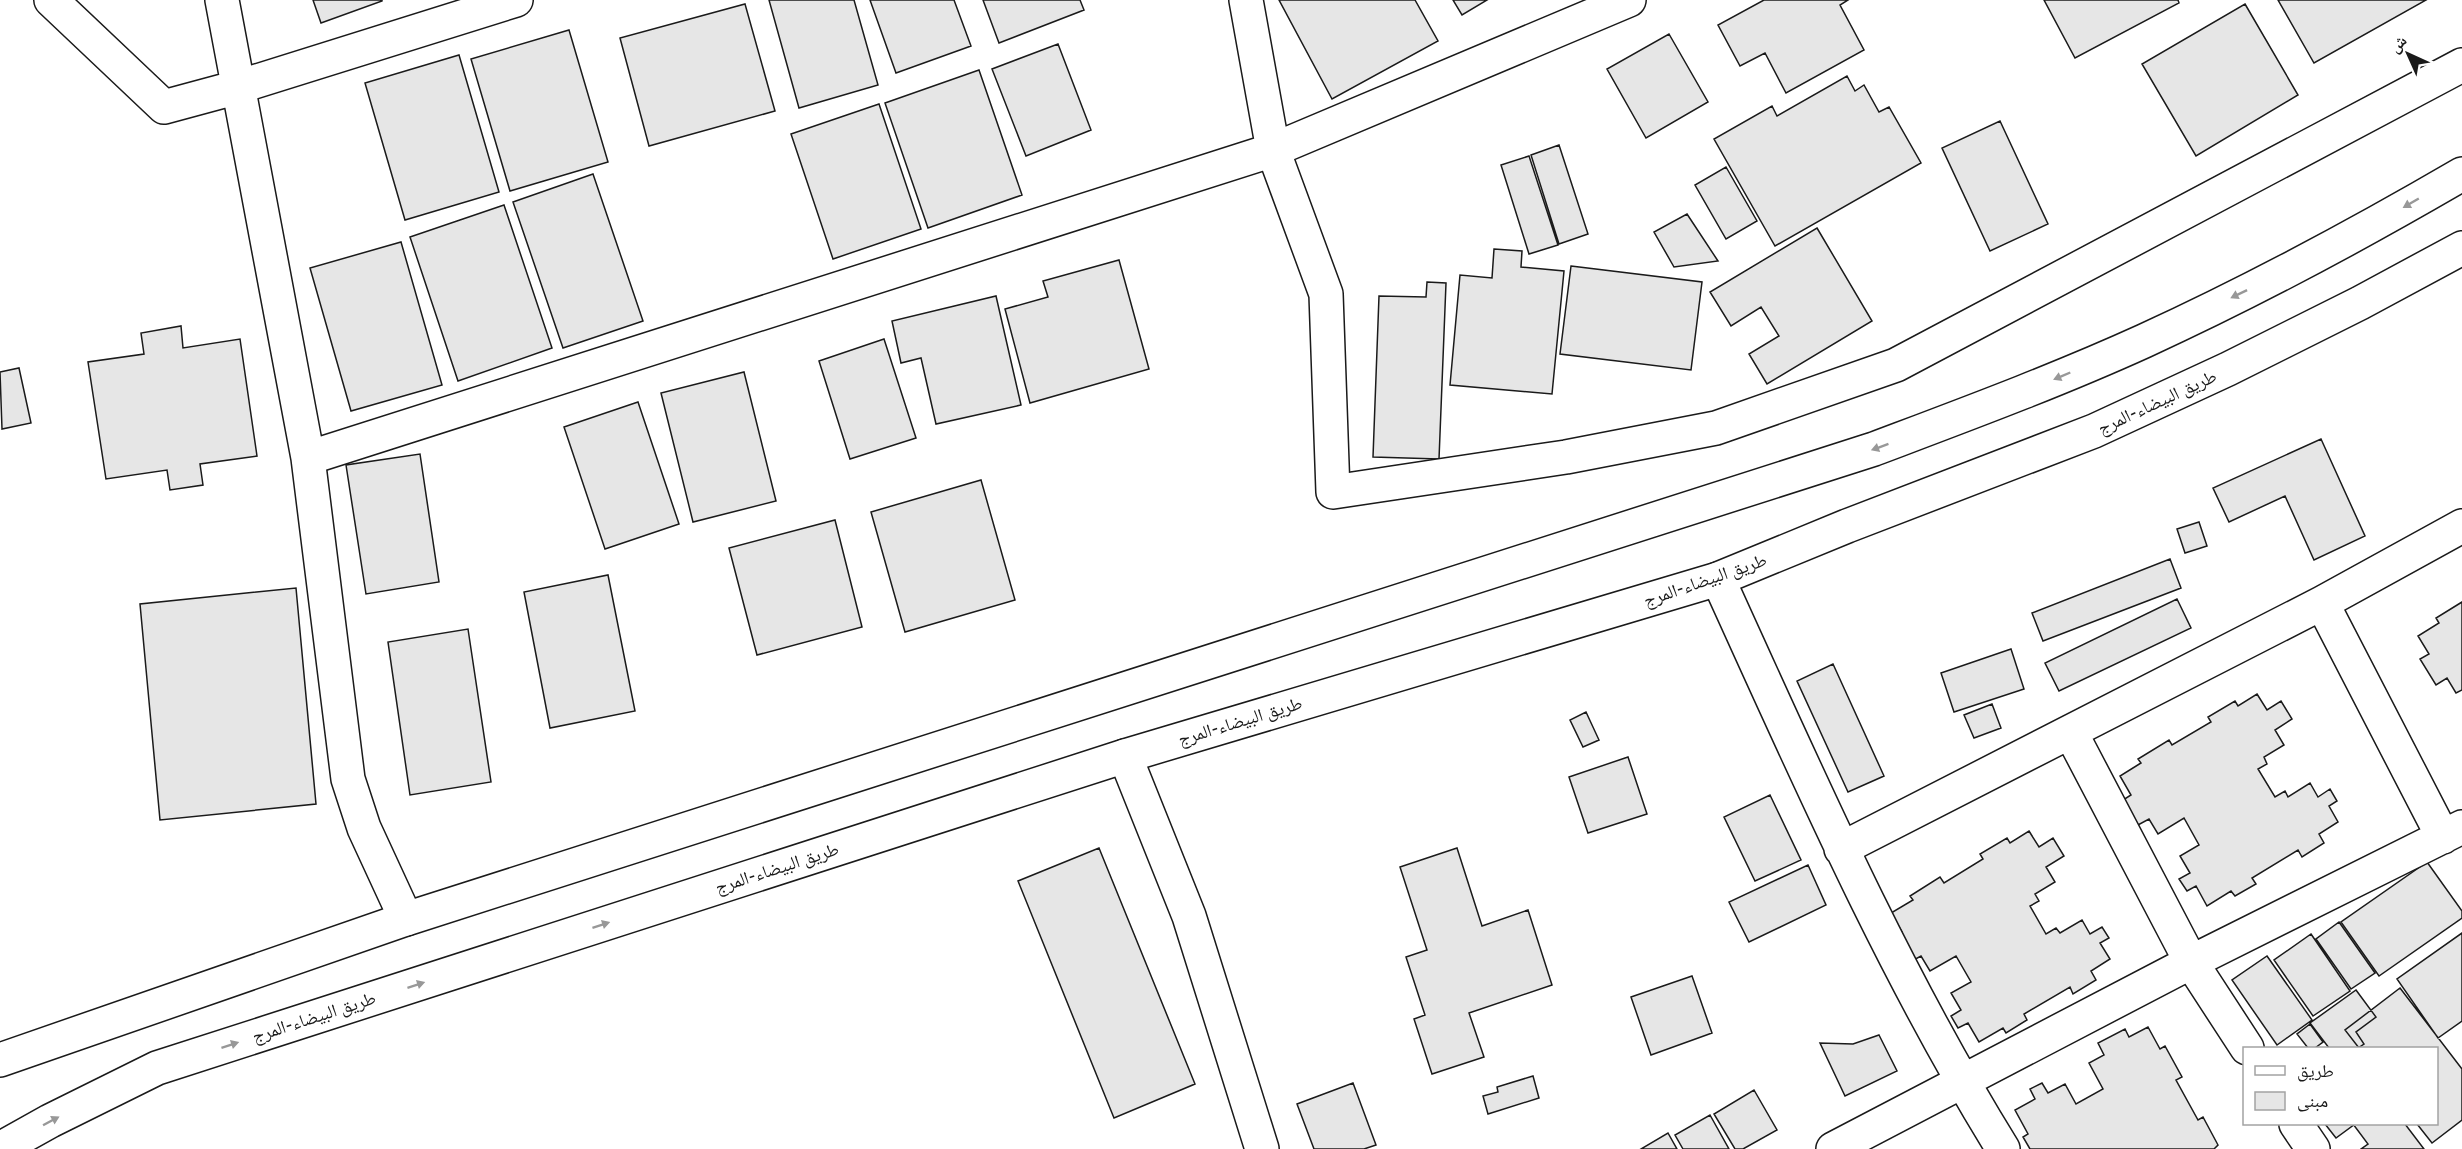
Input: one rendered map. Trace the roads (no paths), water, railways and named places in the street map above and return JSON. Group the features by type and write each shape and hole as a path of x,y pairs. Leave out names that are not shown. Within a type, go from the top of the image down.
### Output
{"main road":[{"path":"51,0 164,107 238,87 516,0"},
{"path":"222,0 308,458 348,779 364,828 406,919"},
{"path":"1246,0 1273,150 1326,294 1333,492 1566,457 1716,428 1896,365 2462,65"},
{"path":"308,458 1273,150 1629,0"},
{"path":"0,1060 406,919 1874,449 2010,398 2144,341 2285,271 2462,174"},
{"name":"طريق البيضاء-المرج","path":"0,1149 50,1121 157,1068 1125,756 1718,579 1847,526 2094,431 2228,369 2360,303 2462,248"},
{"path":"1841,849 2322,603 2462,526"},
{"path":"1718,579 1841,849 1961,1081 2003,1149"},
{"path":"1833,1149 2191,962 2452,832 2322,603"},
{"path":"2071,733 2191,962 2246,1047"},
{"path":"1125,756 1190,916 1262,1149"},
{"path":"2297,1125 2313,1149"}]}
